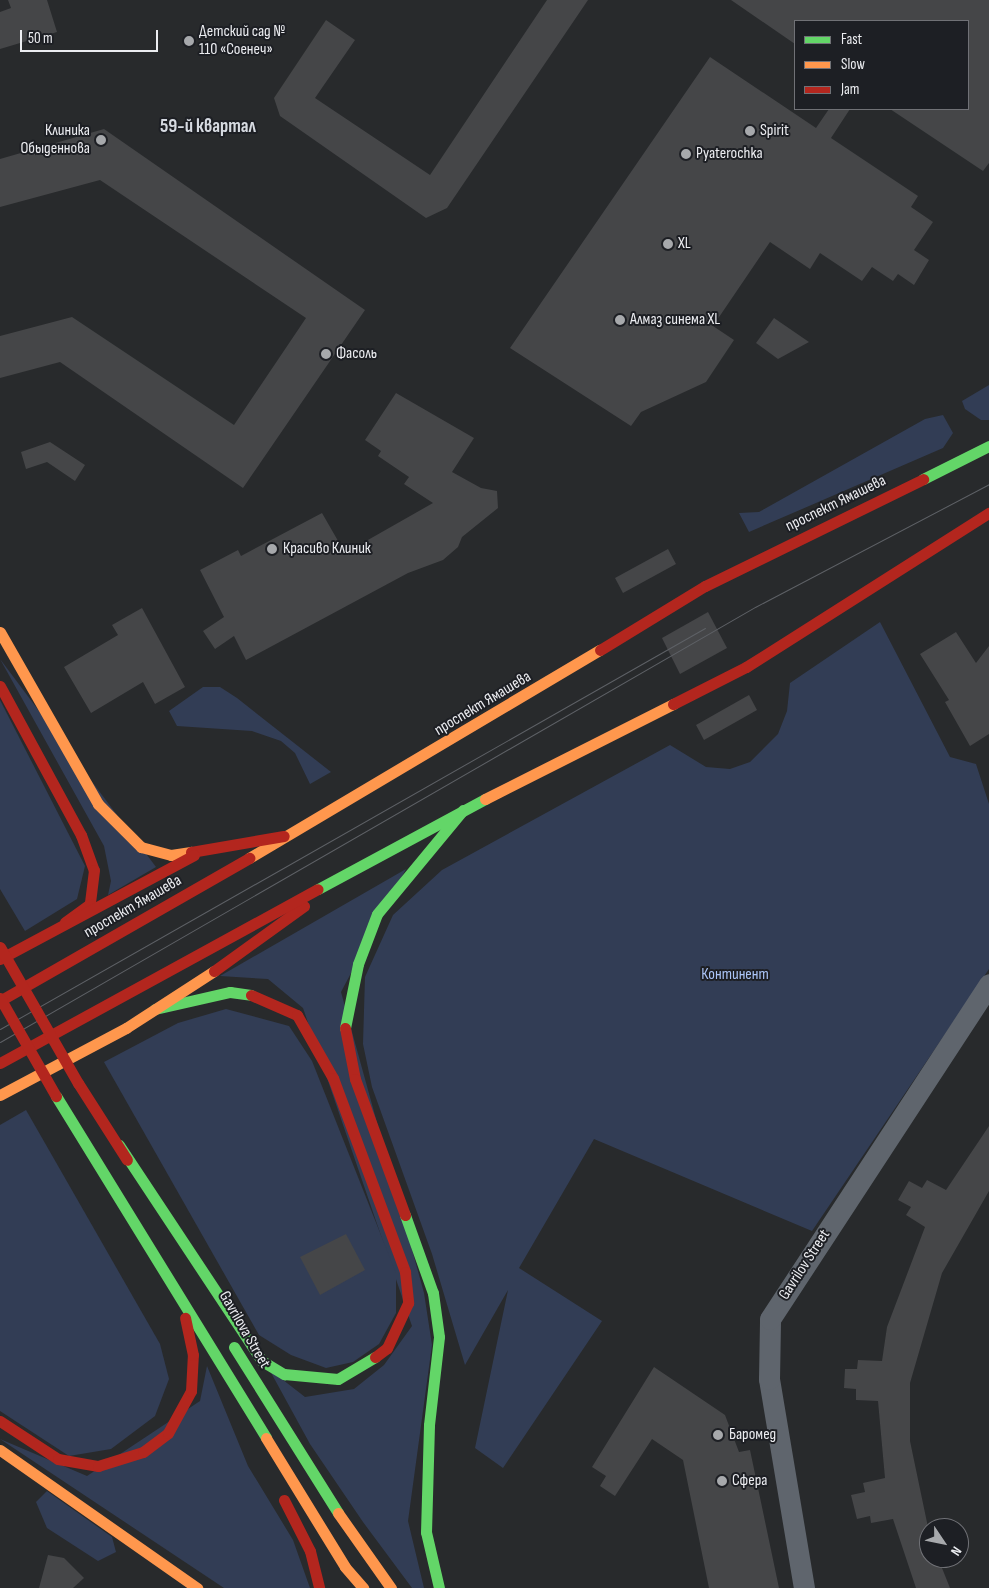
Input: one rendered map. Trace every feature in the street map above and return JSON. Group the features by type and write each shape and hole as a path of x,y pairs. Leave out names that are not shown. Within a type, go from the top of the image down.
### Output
{"main road":[{"name":"проспект Ямашева","path":"0,999 432,754 705,586 989,446"},
{"path":"0,1063 463,810 746,667 989,512"},
{"path":"0,632 98,804 141,847 171,854 200,852 288,836"},
{"path":"0,686 81,835 94,870 90,904 65,922"},
{"path":"439,1588 426,1532 429,1425 440,1337 433,1293 355,1079 345,1029 358,964 377,914 463,810"},
{"path":"0,959 65,922 200,852"},
{"path":"0,1095 155,1009 249,948 349,871"},
{"name":"Gavrilova Street","path":"0,947 78,1084 119,1145 220,1322"},
{"path":"119,1145 262,1362 284,1374 338,1379 366,1365 387,1348 408,1303 405,1272 333,1078 297,1015 262,997 230,992 155,1009"},
{"path":"0,999 56,1096 345,1567 363,1588"},
{"path":"0,1421 58,1459 98,1466 143,1452 168,1433 191,1392 193,1354 182,1302"},
{"name":"Gavrilova Street","path":"229,1339 363,1553 391,1588"},
{"path":"257,1423 275,1483 310,1551 319,1588"},
{"path":"0,1450 197,1588"}],"street":[{"name":"Gavrilov Street","path":"804,1588 769,1379 770,1319 989,984"}],"green space":[{"path":"989,385 989,420 981,420 965,409 962,401"},
{"path":"943,415 953,433 943,448 749,532 739,513 759,512 925,419"},
{"name":"Континент","path":"880,622 950,757 976,764 989,804 989,969 812,1231 594,1139 519,1268 602,1321 503,1468 475,1448 508,1290 465,1365 432,1254 372,1087 363,1044 365,977 393,915 442,870 670,745 706,767 730,769 750,762 778,734 787,711 790,683"},
{"path":"0,659 156,867 108,895 111,881 104,846"},
{"path":"203,687 220,687 237,698 331,772 310,784 295,753 281,741 252,731 177,726 169,711"},
{"path":"0,700 85,866 77,899 25,931 0,889"},
{"path":"406,869 341,992 424,1293 432,1345 408,1521 424,1588 412,1588 363,1522 310,1444 269,1369 305,1397 354,1389 384,1365 412,1326 303,1008 268,979 220,976"},
{"path":"226,1009 289,1026 312,1061 396,1273 396,1313 379,1344 353,1362 326,1368 291,1355 259,1335 104,1062 178,1023"},
{"path":"26,1110 160,1344 169,1379 155,1416 111,1449 69,1456 0,1411 0,1125"},
{"path":"207,1366 248,1466 293,1540 310,1588 224,1588 0,1439 87,1476 200,1401"},
{"path":"47,1491 112,1537 116,1552 98,1561 47,1528 36,1502"}],"building":[{"path":"8,0 47,0 57,32 0,49 0,12 11,8"},
{"path":"547,0 588,0 447,208 426,218 280,116 274,98 326,20 355,40 315,98 430,175"},
{"path":"731,0 989,0 989,163 983,171 892,110 969,110 969,20 794,20 794,43"},
{"name":"XL","path":"710,57 816,128 828,110 849,110 831,138 918,196 911,207 933,222 914,250 929,260 914,285 898,274 893,281 872,267 862,281 820,253 810,269 770,242 713,326 734,340 706,382 641,412 631,426 510,348"},
{"path":"104,129 365,310 243,488 60,362 0,378 0,336 72,317 234,425 306,318 100,180 0,207 0,159"},
{"path":"774,318 809,342 778,359 756,343"},
{"path":"396,393 474,438 452,472 481,488 497,491 498,508 462,537 458,547 443,560 408,573 246,660 234,636 215,649 203,631 224,617 200,570 238,550 241,556 322,513 345,553 433,503 404,484 409,477 378,456 381,451 365,440"},
{"path":"50,442 85,465 75,481 47,462 26,469 21,452"},
{"path":"668,549 676,564 623,593 615,578"},
{"path":"142,608 185,687 155,704 143,682 91,713 64,667 118,635 112,625"},
{"path":"708,612 727,648 680,674 662,638"},
{"path":"956,632 976,663 989,646 989,734 970,746 945,702 949,700 920,654"},
{"path":"749,695 757,710 704,740 696,725"},
{"path":"989,1126 989,1191 942,1273 910,1383 910,1441 926,1518 919,1518 919,1568 942,1568 950,1588 916,1588 893,1519 871,1523 870,1516 857,1519 851,1495 865,1492 863,1483 885,1478 878,1401 856,1400 856,1389 844,1388 845,1369 857,1369 858,1360 882,1361 887,1327 925,1227 906,1215 911,1207 898,1200 909,1181 922,1188 927,1180 946,1190"},
{"path":"346,1234 365,1270 320,1295 300,1257"},
{"name":"Сфера","path":"654,1367 725,1415 739,1452 750,1450 779,1588 709,1588 683,1460 652,1439 615,1496 600,1486 606,1476 592,1467"},
{"path":"48,1555 64,1558 84,1578 73,1588 39,1588"}],"tram line":[{"path":"0,1042 755,607 989,484"},
{"path":"0,1029 705,628"}],"traffic: fast":[{"path":"923,479 989,446"},
{"path":"318,889 485,799"},
{"path":"345,1028 358,964 377,914 463,810"},
{"path":"155,1009 230,992 251,995"},
{"path":"56,1096 266,1438"},
{"path":"119,1145 262,1361 284,1374 338,1379 375,1357"},
{"path":"405,1215 433,1293 439,1337 429,1425 426,1532 439,1588"},
{"path":"234,1347 338,1513"}],"traffic: slow":[{"path":"0,632 98,804 141,847 171,855 191,852"},
{"path":"249,858 600,650"},
{"path":"485,799 673,704"},
{"path":"0,1095 126,1028 214,971"},
{"path":"266,1438 345,1567 363,1588"},
{"path":"0,1450 197,1588"},
{"path":"338,1513 391,1588"}],"traffic: jam":[{"path":"600,650 705,586 923,479"},
{"path":"673,704 746,667 989,513"},
{"path":"0,686 81,835 94,870 90,904 65,922"},
{"path":"191,852 284,836"},
{"path":"0,959 194,855"},
{"path":"3,999 249,858"},
{"path":"0,1063 318,889"},
{"path":"214,971 304,906"},
{"path":"0,947 78,1083"},
{"path":"251,995 297,1015 333,1078 405,1272 408,1303 387,1348 375,1357"},
{"path":"0,998 56,1096"},
{"path":"345,1028 355,1079 405,1215"},
{"path":"78,1083 127,1160"},
{"path":"0,1421 58,1459 98,1466 143,1452 168,1433 191,1391 193,1355 185,1318"},
{"path":"284,1500 310,1551 319,1588"}],"place":[{"name":"Детский сад № 110 «Соенеч»","path":"189,41"},
{"name":"Spirit","path":"750,131"},
{"name":"Клиника Обыденнова","path":"101,140"},
{"name":"Pyaterochka","path":"686,154"},
{"name":"XL","path":"668,244"},
{"name":"Алмаз синема XL","path":"620,320"},
{"name":"Фасоль","path":"326,354"},
{"name":"Красиво Клиник","path":"272,549"},
{"name":"Баромед","path":"718,1435"},
{"name":"Сфера","path":"722,1481"}],"district":[{"name":"59-й квартал","path":"208,127"}]}
